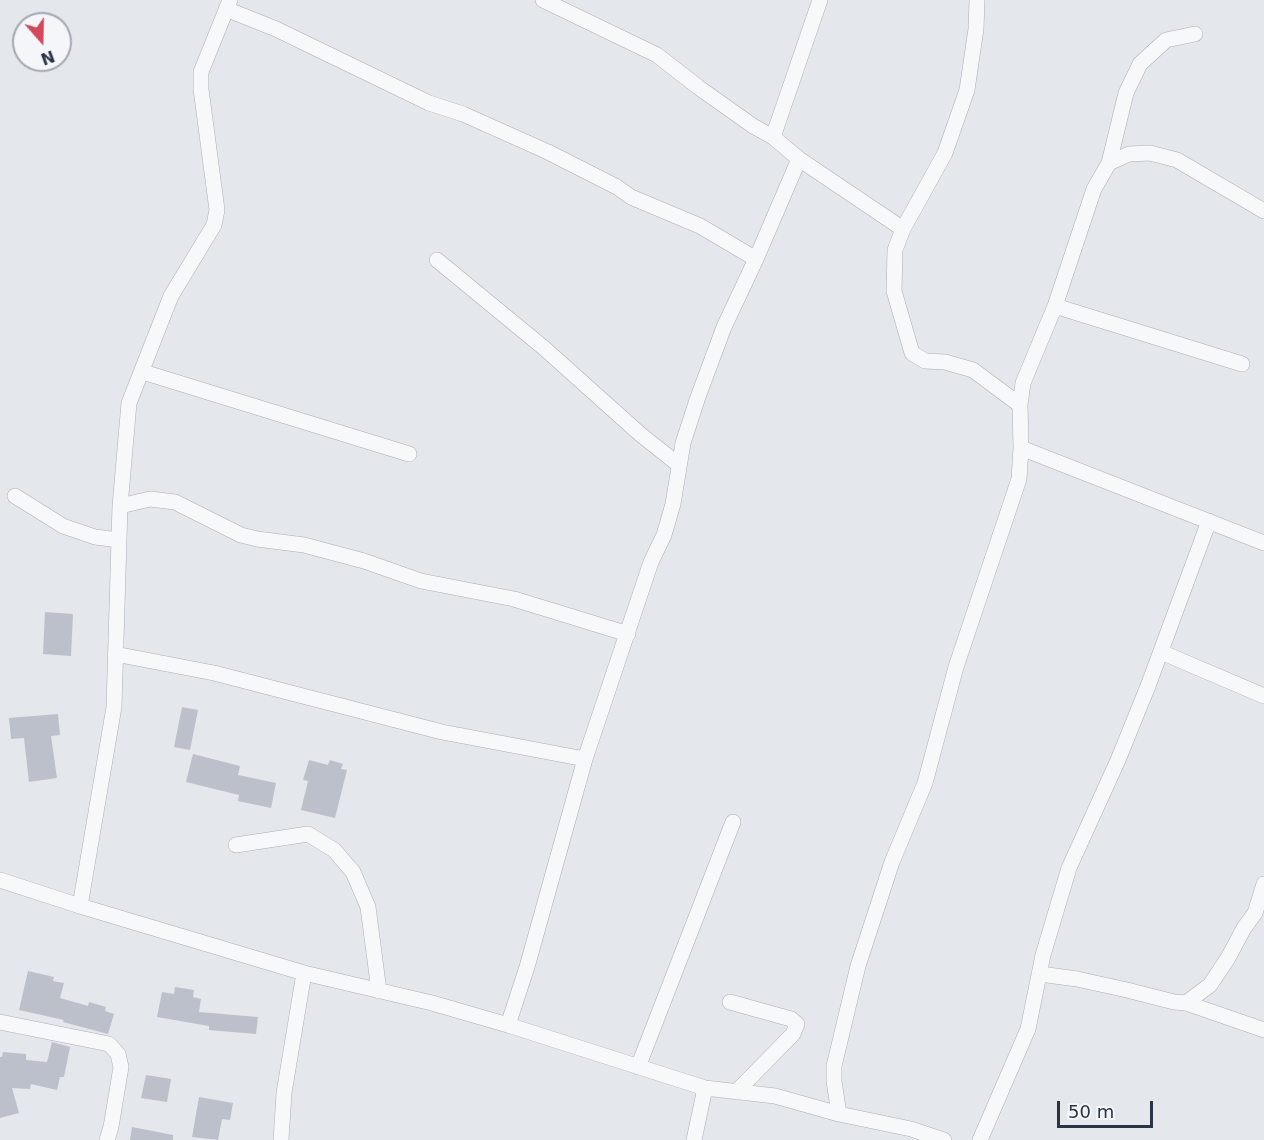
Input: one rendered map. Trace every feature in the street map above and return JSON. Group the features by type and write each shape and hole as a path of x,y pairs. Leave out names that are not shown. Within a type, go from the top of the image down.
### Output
{"street":[{"path":"543,0 573,6 657,55 707,93 773,137 799,159 903,229"},
{"path":"773,137 820,0"},
{"path":"977,0 976,29 967,90 945,153 903,229 895,250 894,291 912,353 925,361 945,362 973,370 1020,405"},
{"path":"80,906 111,728 116,654 120,506 129,403 171,296 214,225 217,210 201,89 201,72 228,5 429,103 463,114 548,152 632,197 700,226 756,259"},
{"path":"839,1114 834,1066 858,966 892,862 925,783 956,667 1019,479 1020,405 1023,382 1055,306 1094,189 1109,163 1126,93 1140,64 1166,40 1195,34"},
{"path":"1109,163 1129,154 1150,153 1177,160 1264,211"},
{"path":"508,1025 527,967 585,759 674,504 683,443 724,327 799,159"},
{"path":"437,260 679,465"},
{"path":"1055,306 1242,363"},
{"path":"143,372 409,454"},
{"path":"1021,448 1264,543"},
{"path":"15,496 63,526 95,537 119,540"},
{"path":"120,506 150,499 175,502 216,524 257,539 304,545 364,561 422,581 514,599 628,634"},
{"path":"980,1140 1028,1029 1043,954 1070,868 1118,760 1209,521"},
{"path":"1161,652 1264,696"},
{"path":"116,654 214,673 442,732 585,759"},
{"path":"638,1067 733,822"},
{"path":"236,845 308,834 334,850 352,872 368,907 379,991"},
{"path":"0,879 80,906 304,973 432,1003 508,1025 705,1088 775,1096 839,1114 911,1129 944,1140"},
{"path":"1186,1003 1209,985 1228,958 1244,928 1260,911 1264,884"},
{"path":"281,1140 284,1093 304,973"},
{"path":"1040,974 1087,981 1186,1003 1264,1030"},
{"path":"730,1002 791,1018 797,1024 793,1034 736,1092"},
{"path":"0,1022 109,1044 118,1053 121,1066 107,1140"},
{"path":"694,1140 705,1088"}],"building":[{"path":"45,612 73,614 71,656 43,654"},
{"path":"182,707 198,710 190,750 174,747"},
{"path":"58,714 60,735 51,736 57,778 29,782 24,738 11,739 9,718"},
{"path":"193,754 240,766 238,775 276,783 271,808 238,801 239,795 186,782"},
{"path":"309,760 328,765 330,760 343,764 341,769 347,770 335,818 301,810 308,781 303,780"},
{"path":"28,971 54,977 53,981 64,983 60,998 88,1006 89,1002 106,1007 105,1011 114,1014 108,1034 63,1022 64,1020 19,1010"},
{"path":"175,987 194,990 193,997 201,999 199,1012 258,1017 256,1034 209,1030 209,1026 157,1017 162,992 174,994"},
{"path":"52,1042 70,1047 64,1077 60,1077 57,1090 31,1084 30,1089 12,1088 19,1113 0,1118 0,1057 3,1052 26,1054 26,1060 47,1062"},
{"path":"146,1075 171,1079 167,1102 141,1098"},
{"path":"199,1097 233,1103 230,1120 222,1119 218,1140 192,1137"},
{"path":"132,1127 173,1135 173,1140 130,1140"}]}
